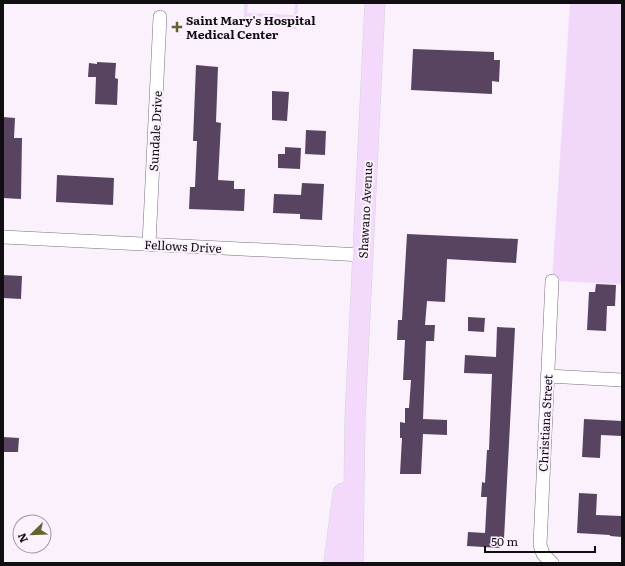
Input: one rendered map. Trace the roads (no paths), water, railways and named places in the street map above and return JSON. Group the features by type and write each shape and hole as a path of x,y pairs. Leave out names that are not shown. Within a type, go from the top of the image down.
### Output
{"main road":[{"name":"Shawano Avenue","path":"353,563 355,418 375,3"},
{"name":"Shawano Avenue","path":"334,563 355,418"}],"street":[{"name":"Sundale Drive","path":"149,244 160,17"},
{"name":"Fellows Drive","path":"3,237 363,255"},
{"name":"Christiana Street","path":"550,562 543,554 540,545 552,281"},
{"path":"547,376 622,380"}],"place":[{"name":"Saint Mary's Hospital Medical Center","path":"177,27"}]}
